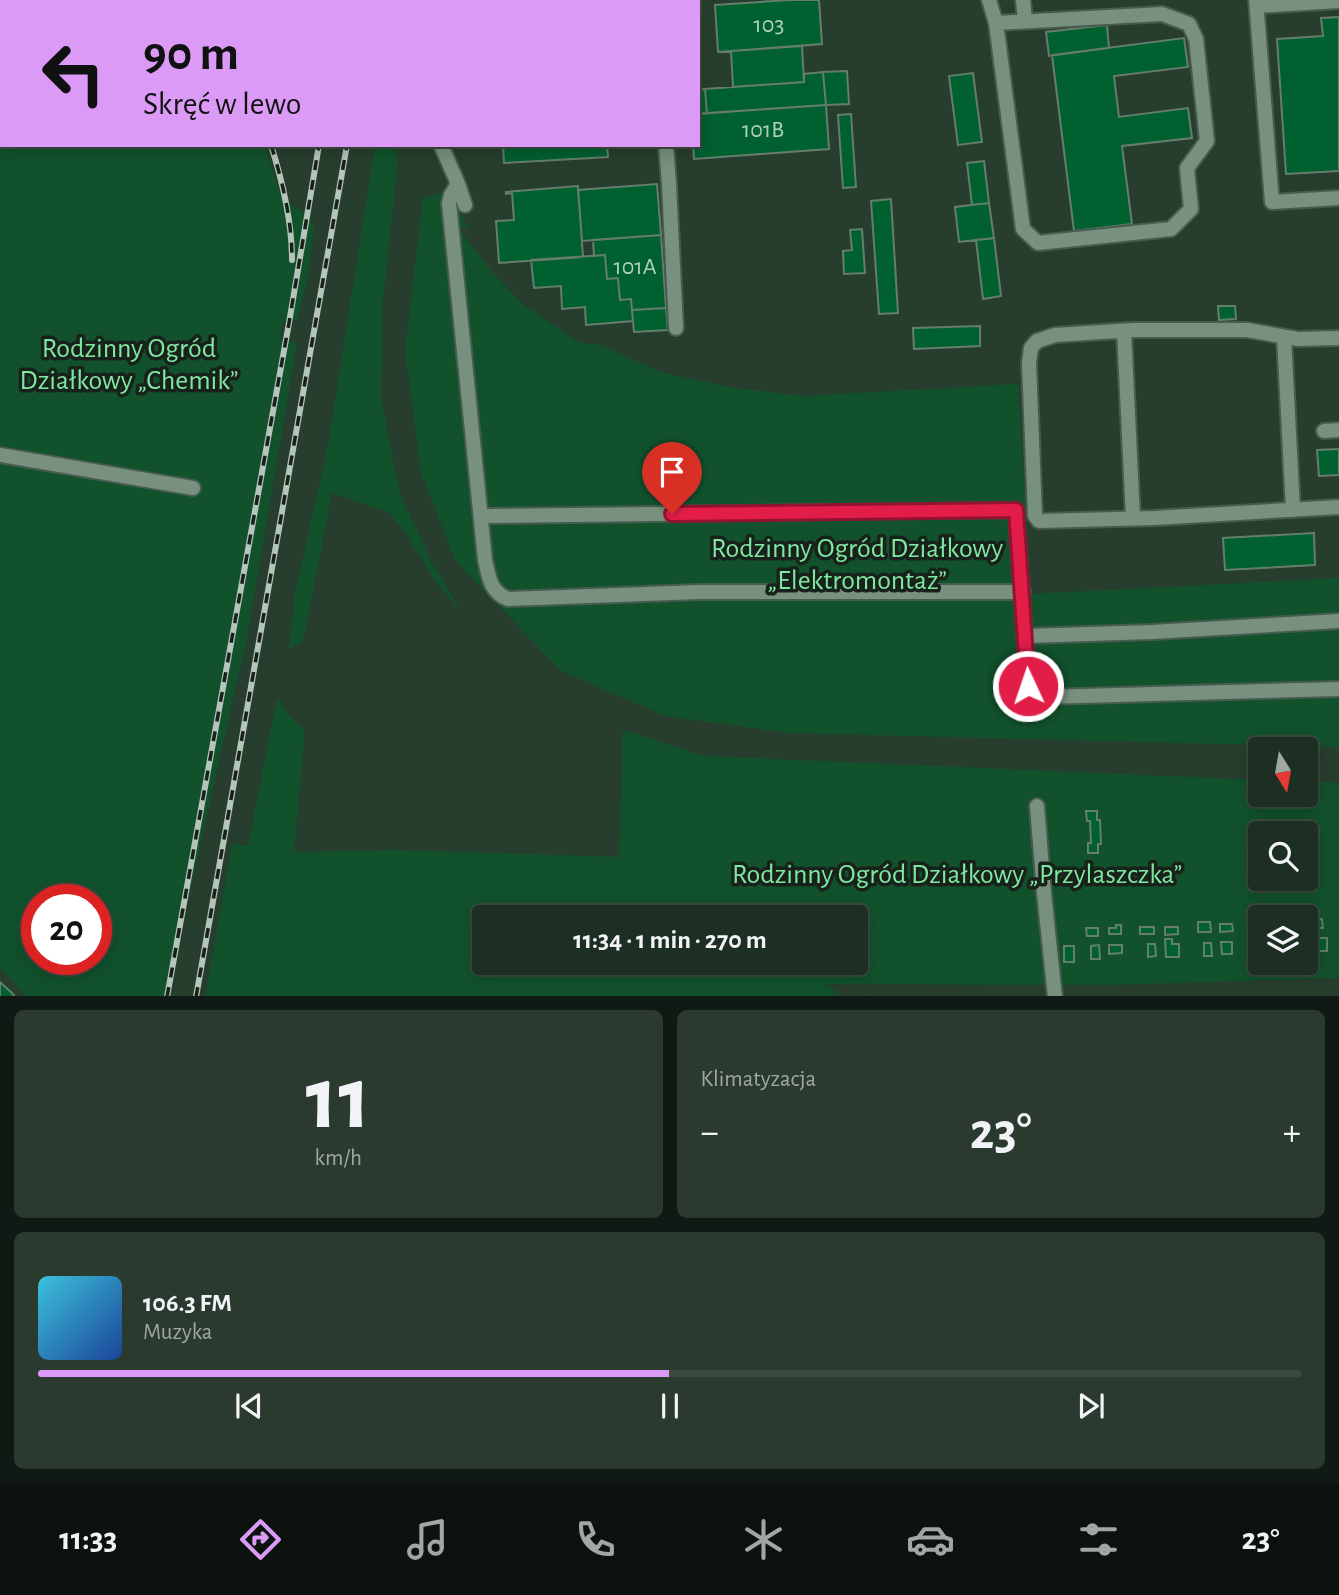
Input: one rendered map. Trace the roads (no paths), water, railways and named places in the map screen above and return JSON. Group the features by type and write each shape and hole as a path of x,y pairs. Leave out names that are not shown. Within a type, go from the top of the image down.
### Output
{"lane":[{"path":"989,0 996,23 1023,229 1038,243 1171,229 1191,209 1187,168 1207,141 1196,39 1189,24 1162,14 996,23"},
{"path":"1023,0 1025,20"},
{"path":"1339,1 1257,3 1272,202 1339,198"},
{"path":"442,147 465,205"},
{"path":"666,147 676,328"},
{"path":"458,184 449,203 485,560 492,587 499,594 508,598 699,592 1023,592"},
{"path":"1339,338 1298,339 1247,330 1124,331 1055,335 1037,341 1031,348 1029,363 1035,516 1039,521 1339,507"},
{"path":"1124,331 1133,518"},
{"path":"1284,337 1293,510"},
{"path":"0,455 193,488"},
{"path":"482,516 1016,510 1028,686 1032,694 1044,696 1339,689"},
{"path":"1026,636 1339,621"},
{"path":"1037,806 1055,996"}],"railway":[{"path":"272,147 286,202 292,260"},
{"path":"167,996 319,147"},
{"path":"196,996 347,147"}],"park label":[{"name":"Rodzinny Ogród Działkowy „Chemik”","path":"129,365"},
{"name":"Rodzinny Ogród Działkowy „Elektromontaż”","path":"857,565"},
{"name":"Rodzinny Ogród Działkowy „Przylaszczka”","path":"957,875"}]}
